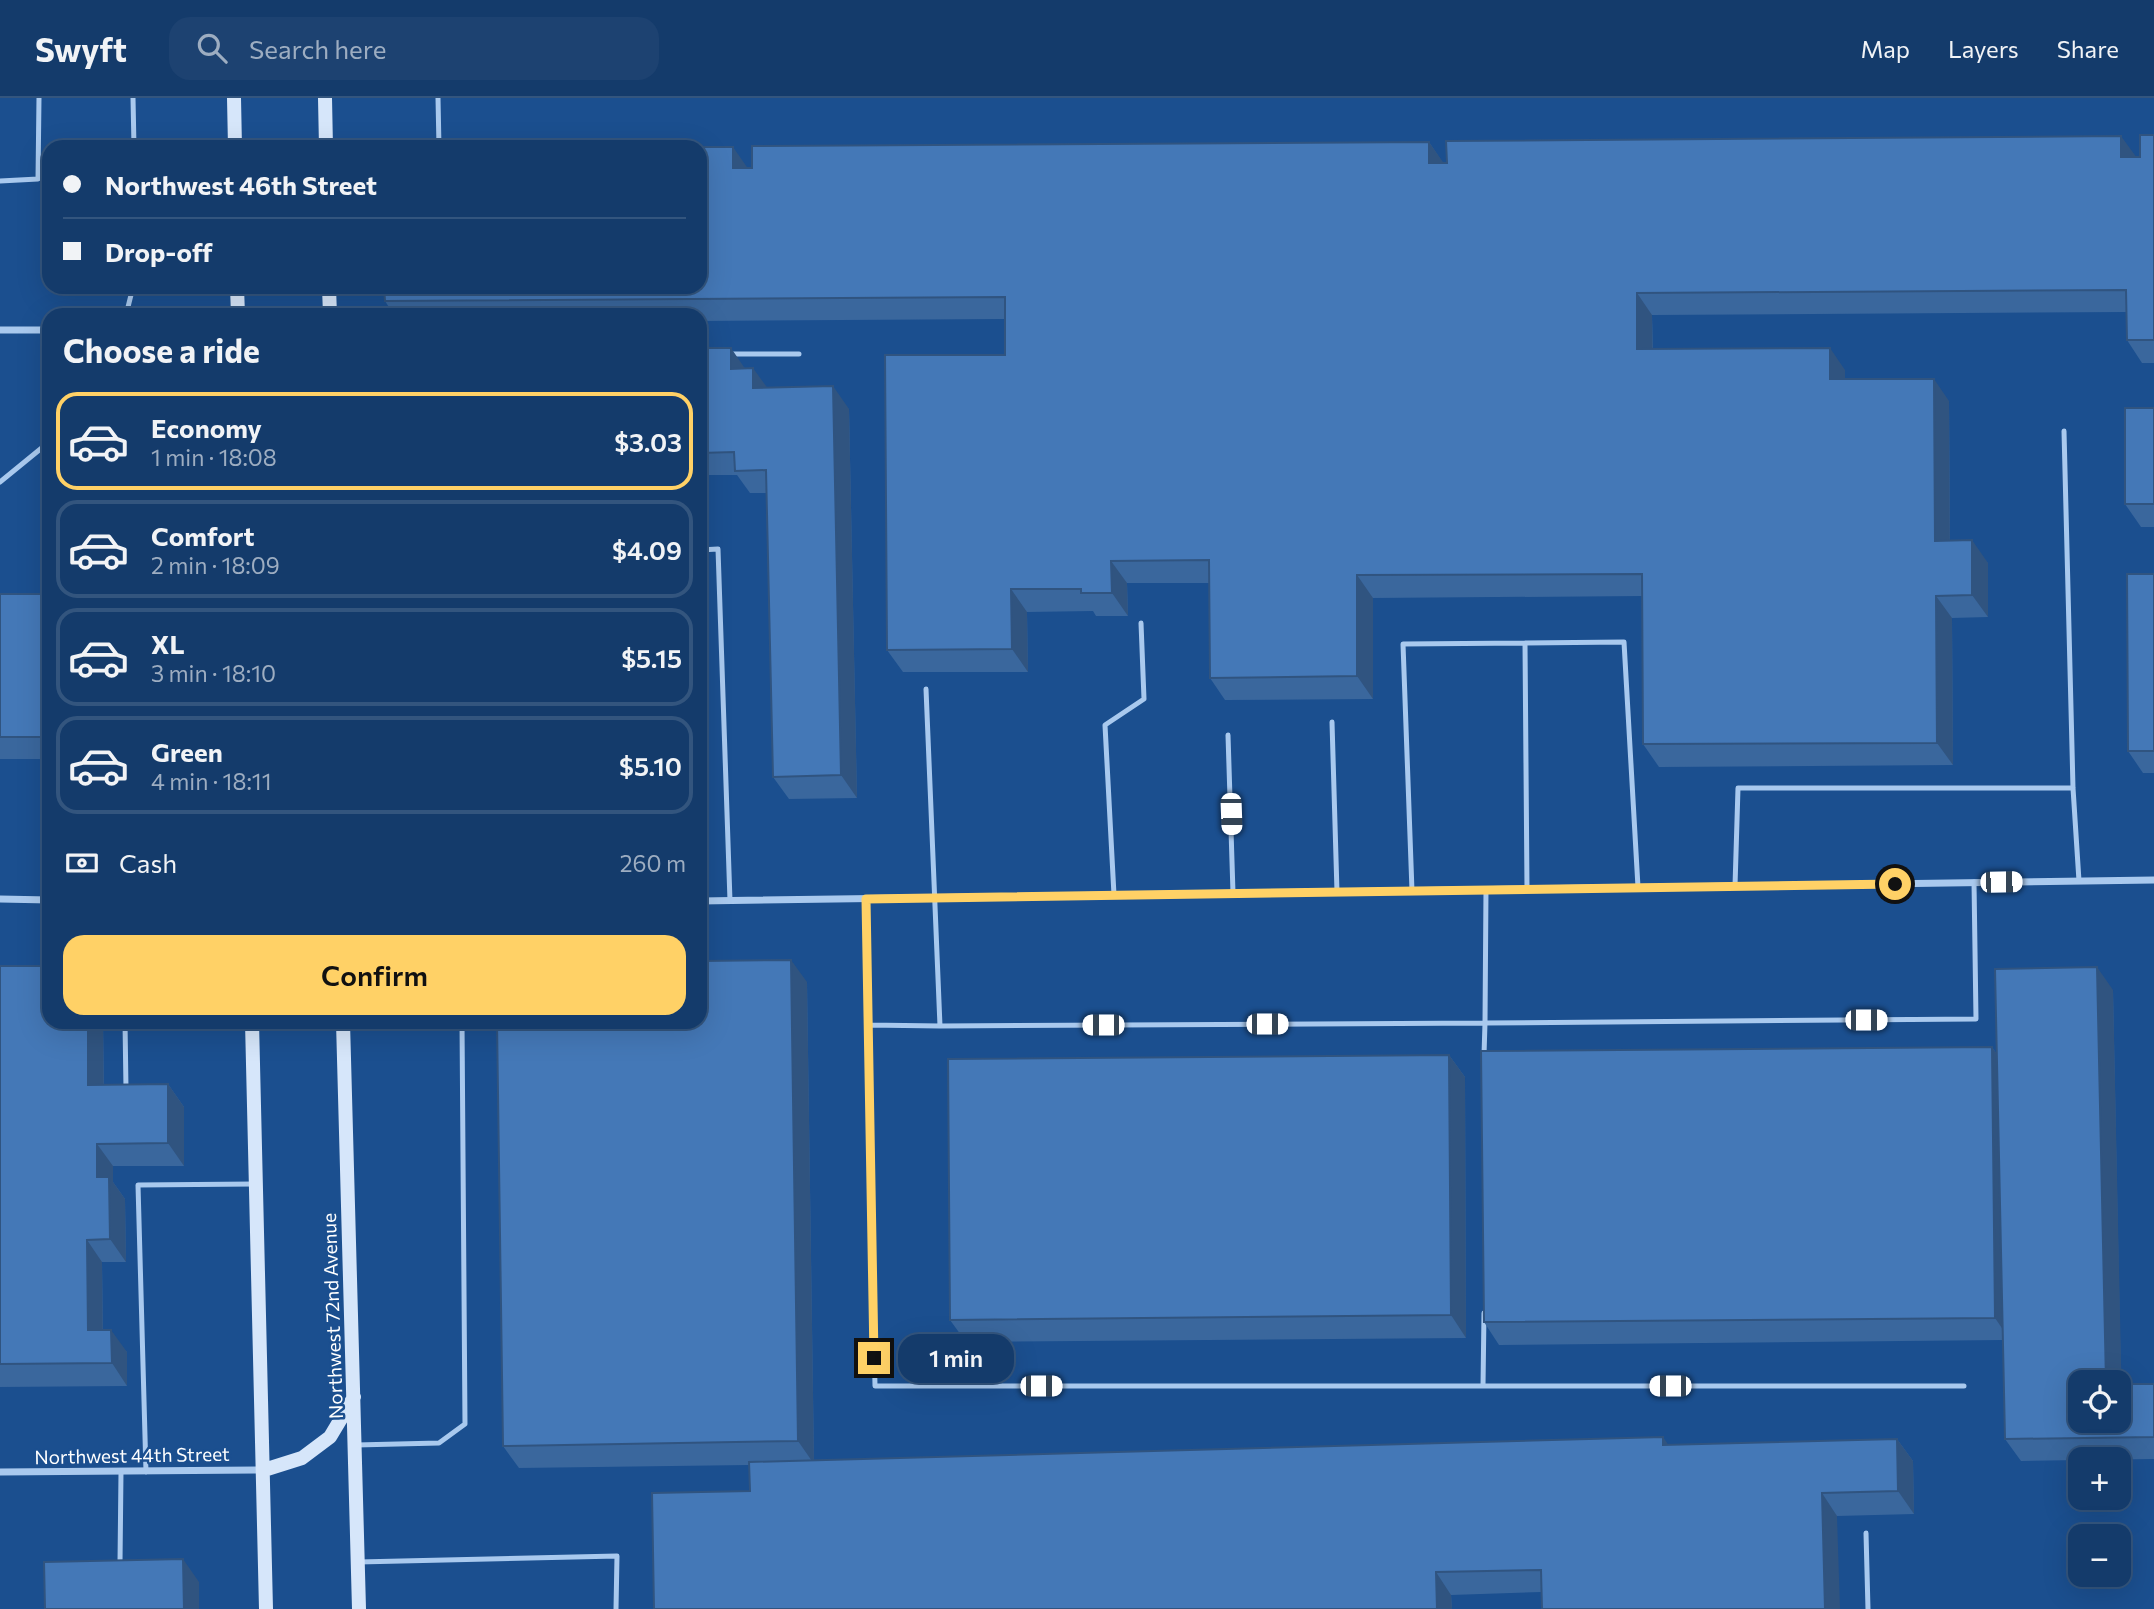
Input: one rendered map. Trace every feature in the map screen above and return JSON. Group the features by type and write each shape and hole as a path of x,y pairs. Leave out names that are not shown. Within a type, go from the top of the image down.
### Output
{"main road":[{"path":"234,98 235,140"},
{"path":"325,98 326,140"},
{"path":"252,1029 266,1609"},
{"name":"Northwest 72nd Avenue","path":"343,1029 359,1609"},
{"path":"264,1470 302,1458 330,1437 355,1396"}],"street":[{"path":"0,330 42,330"},
{"path":"707,901 2154,880"},
{"path":"0,899 42,900"},
{"name":"Northwest 44th Street","path":"0,1472 264,1470"}],"lane":[{"path":"0,181 38,179 39,98"},
{"path":"133,98 134,140"},
{"path":"438,98 439,140"},
{"path":"725,354 799,354"},
{"path":"2064,431 2073,788 2079,881"},
{"path":"0,482 42,448"},
{"path":"707,550 718,549 730,901"},
{"path":"1114,895 1105,725 1144,699 1141,623"},
{"path":"1412,891 1404,644 1624,642 1637,887"},
{"path":"1525,643 1527,889"},
{"path":"926,689 940,1026"},
{"path":"1332,722 1337,892"},
{"path":"1228,735 1233,893"},
{"path":"1735,886 1738,788 2073,788"},
{"path":"869,1025 1976,1019 1974,882"},
{"path":"1484,1065 1486,889"},
{"path":"866,899 875,1386 1964,1386"},
{"path":"125,1029 126,1093"},
{"path":"356,1445 439,1443 465,1424 462,1029"},
{"path":"146,1472 138,1185 257,1184"},
{"path":"1483,1386 1484,1302"},
{"path":"120,1563 121,1472"},
{"path":"1866,1533 1868,1609"},
{"path":"358,1562 617,1556 616,1609"}],"building":[{"path":"2140,135 2154,135 2154,340 2127,340 2126,290 1637,293 1637,349 1830,348 1830,379 1934,379 1935,541 1972,540 1972,595 1936,596 1937,743 1643,744 1642,574 1357,575 1357,676 1210,678 1209,560 1111,561 1112,593 1081,593 1081,589 1011,589 1012,649 887,650 885,355 1005,355 1005,297 385,301 384,294 707,294 707,147 733,147 733,168 752,168 752,146 1429,142 1429,163 1447,163 1446,141 2121,136 2121,157 2140,157"},
{"path":"707,348 731,348 731,369 753,368 753,388 833,386 841,775 773,777 766,470 735,471 734,452 707,453"},
{"path":"2125,408 2154,408 2154,504 2125,504"},
{"path":"2127,574 2154,574 2154,751 2128,751"},
{"path":"0,594 42,594 42,737 0,737"},
{"path":"791,960 798,1441 503,1446 497,1029 707,1029 707,961"},
{"path":"0,966 42,966 42,1029 88,1029 88,1085 168,1084 168,1143 97,1144 97,1177 109,1177 110,1239 87,1240 88,1330 111,1330 112,1363 0,1364"},
{"path":"2097,967 2106,1370 2068,1370 2068,1433 2131,1433 2131,1384 2154,1384 2154,1437 2005,1439 1995,969"},
{"path":"1992,1047 1995,1318 1484,1322 1481,1051"},
{"path":"1449,1055 1451,1315 950,1320 948,1059"},
{"path":"1663,1437 1663,1445 1897,1439 1898,1491 1822,1493 1825,1609 1542,1609 1541,1570 1436,1572 1437,1609 654,1609 652,1493 750,1491 749,1462"},
{"path":"183,1559 184,1609 45,1609 44,1562"}],"route":[{"path":"874,1358 866,899 1895,884"}]}
